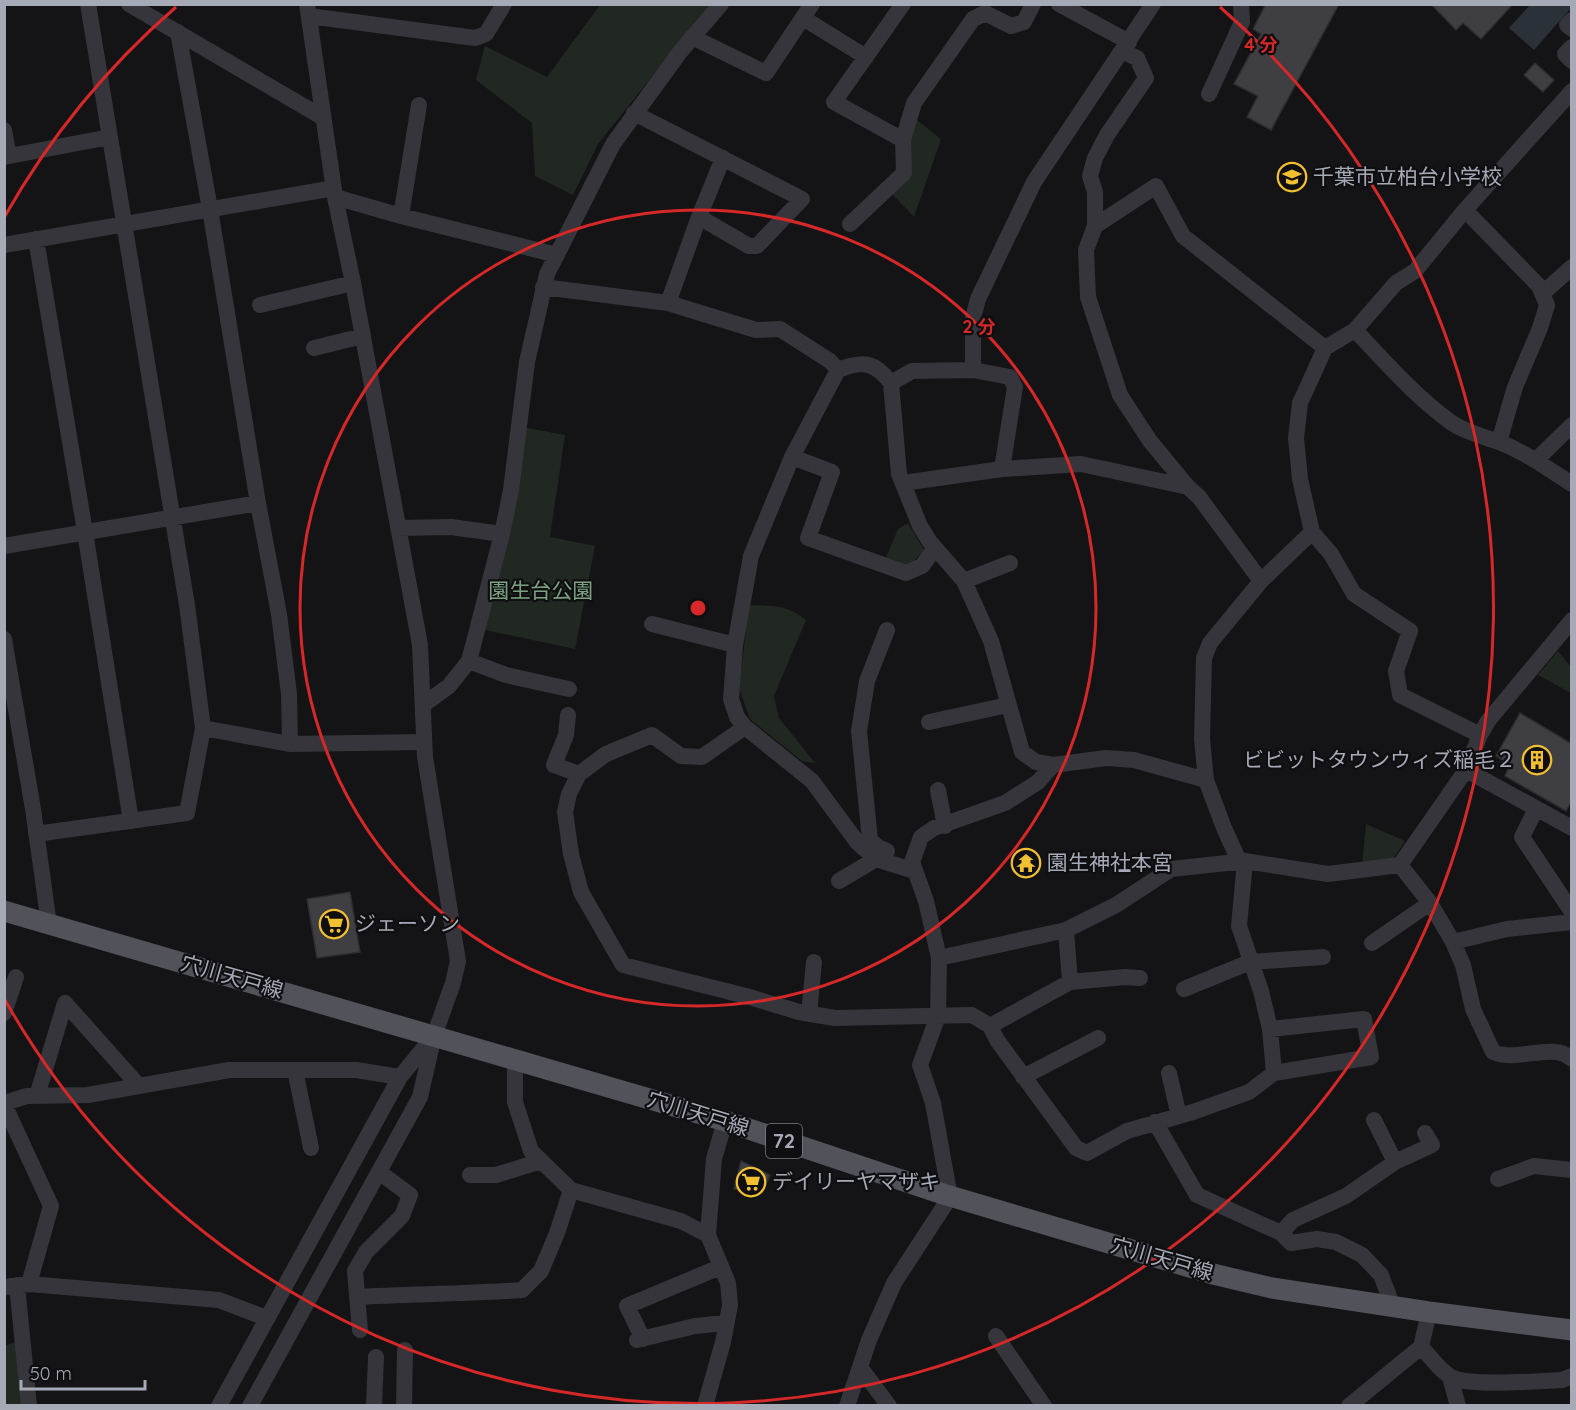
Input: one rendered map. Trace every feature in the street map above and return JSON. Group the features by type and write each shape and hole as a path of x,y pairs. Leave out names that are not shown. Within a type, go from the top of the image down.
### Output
{"main road":[{"name":"穴川天戸線","path":"4,911 725,1121 950,1197 1213,1274 1272,1288 1429,1312 1572,1329"}],"street":[{"path":"36,834 187,813 203,728 187,605 88,4"},
{"path":"129,4 322,117"},
{"path":"250,1406 420,1097 434,1036 453,983 458,960 425,757 420,645 353,283 334,193 308,10 475,38 486,34 504,4"},
{"path":"423,705 449,686 469,661 511,490 527,362 543,287 613,144 692,37 721,4"},
{"path":"903,4 834,102 903,140"},
{"path":"850,224 904,173 903,140 914,103 974,19 985,13 1011,26 1024,22 1033,4"},
{"path":"1059,4 1126,46 1137,58 1146,78 1107,135 1095,158 1090,176 1095,192 1095,226 1086,250 1088,297 1120,395 1150,441 1199,497 1261,581"},
{"path":"973,370 973,318 978,299 1034,182 1055,147 1154,4"},
{"path":"1209,94 1242,22 1242,4"},
{"path":"692,37 766,73 808,11 866,57"},
{"path":"1572,21 1567,25 1572,29"},
{"path":"178,32 279,614 289,694 290,744"},
{"path":"1572,46 1565,54 1572,61"},
{"path":"1480,735 1400,695 1396,671 1410,631 1354,594 1331,554 1312,532 1300,479 1296,438 1300,403 1325,348 1355,330 1396,283 1415,271 1465,210 1572,91"},
{"path":"401,216 419,105"},
{"path":"634,113 802,199 757,246 749,246 699,218"},
{"path":"4,129 7,157 110,137"},
{"path":"668,303 723,158"},
{"path":"1095,226 1156,186 1183,236 1325,348"},
{"path":"4,245 210,209 334,193 401,216 557,255"},
{"path":"1465,210 1539,286 1547,305 1540,328 1515,387 1499,442"},
{"path":"36,239 86,532 131,821"},
{"path":"1543,293 1572,267"},
{"path":"260,305 353,283"},
{"path":"543,287 668,303 756,330 780,329 830,361 838,370"},
{"path":"1355,330 1397,375 1453,423 1476,436 1499,442 1536,460 1572,484"},
{"path":"314,348 363,336"},
{"path":"914,866 876,859 857,842 812,781 745,727 737,717 731,699 735,645 751,556 792,457 838,370 847,366 868,364 882,370 891,382 899,474 920,526 935,548 964,581 991,641 1022,752 1036,762 1053,765 1106,758 1134,760 1206,780"},
{"path":"891,382 912,372 973,370 1010,377 1015,387 1002,468"},
{"path":"1536,460 1572,425"},
{"path":"792,457 832,472 808,538 906,573 922,566 935,548"},
{"path":"903,483 1002,468 1081,464 1188,487"},
{"path":"4,546 258,503"},
{"path":"398,528 451,527 502,534"},
{"path":"1274,1073 1270,1029 1261,991 1239,926 1242,861 1224,828 1206,780 1202,739 1204,658 1210,643 1261,581 1312,532"},
{"path":"964,581 1010,563"},
{"path":"939,957 1066,930 1116,905 1172,869 1242,861 1328,874 1400,865 1466,770 1488,721 1572,620"},
{"path":"652,624 735,645"},
{"path":"886,630 867,681 859,731 866,807 870,840 878,848 914,866"},
{"path":"4,639 11,719 36,834 49,924"},
{"path":"469,661 506,675 569,689"},
{"path":"929,722 1008,705"},
{"path":"568,715 566,735 554,765 579,774"},
{"path":"745,727 702,757 681,756 652,735 606,754 579,774 568,794 565,812 571,854 581,892 623,965 809,1014 834,1018 972,1014 990,1026 1023,1077 1076,1148 1087,1154 1127,1131 1249,1092 1274,1073 1371,1057 1364,1019 1270,1029"},
{"path":"203,728 290,744 424,742"},
{"path":"847,1406 869,1340 894,1283 950,1197 933,1103 920,1065 938,1016 939,957 926,901 914,866 921,837 934,828 1005,803 1038,782 1053,765"},
{"path":"1466,770 1572,828"},
{"path":"938,790 945,826"},
{"path":"1536,809 1522,837 1572,912"},
{"path":"839,881 876,859"},
{"path":"1400,865 1430,903 1453,942 1463,965 1473,1009 1493,1052 1509,1057 1558,1051 1572,1059"},
{"path":"1372,943 1430,903"},
{"path":"1453,942 1507,928 1572,922"},
{"path":"1066,930 1070,982"},
{"path":"1184,989 1250,962 1323,957"},
{"path":"809,1014 814,962"},
{"path":"4,1013 15,977"},
{"path":"990,1026 1070,982 1125,977 1140,978"},
{"path":"37,1096 65,1003 139,1086"},
{"path":"219,1406 400,1077 434,1036"},
{"path":"1023,1077 1098,1038"},
{"path":"515,1059 515,1102 531,1151 571,1190 681,1221 708,1235"},
{"path":"29,1406 17,1285 51,1206 4,1103 27,1096 88,1095 228,1070 356,1070 400,1077"},
{"path":"295,1070 311,1148"},
{"path":"1169,1073 1179,1116"},
{"path":"1374,1120 1395,1162"},
{"path":"705,1406 723,1342 730,1305 728,1283 708,1235 714,1159 725,1121"},
{"path":"1155,1122 1197,1195 1281,1233 1291,1243 1317,1239 1336,1242 1362,1255 1381,1275 1393,1306"},
{"path":"1281,1233 1293,1220 1346,1196 1395,1162 1432,1145 1425,1132"},
{"path":"470,1175 496,1175 541,1161"},
{"path":"1498,1179 1534,1166 1572,1170"},
{"path":"360,1330 356,1271 366,1252 402,1216 410,1195 379,1172"},
{"path":"357,1297 522,1290 541,1271 557,1233 571,1190"},
{"path":"720,1266 627,1306 640,1339 695,1326 726,1323"},
{"path":"17,1285 219,1300 266,1318"},
{"path":"1349,1406 1421,1347 1429,1312"},
{"path":"996,1336 1044,1406"},
{"path":"1421,1347 1450,1377 1458,1406"},
{"path":"404,1406 405,1350"},
{"path":"374,1406 376,1358"},
{"path":"860,1367 890,1406"},
{"path":"1450,1377 1488,1382 1562,1380 1572,1376"}],"green space":[{"path":"600,5 711,5 598,144 573,195 535,176 532,123 476,80 485,46 547,77"},
{"path":"917,120 941,139 914,217 892,194"},
{"name":"園生台公園","path":"522,427 565,435 550,537 595,546 575,649 485,630"},
{"path":"908,523 924,550 913,562 902,566 885,560 898,529"},
{"path":"749,605 786,608 806,620 774,696 779,718 815,763 802,761 750,719 739,688"},
{"path":"1558,651 1571,667 1571,693 1538,675"},
{"path":"1366,824 1405,841 1390,864 1362,866"},
{"path":"16,1342 26,1405 5,1405 4,1346"}],"shaded area":[{"path":"1530,5 1571,5 1571,8 1534,50 1509,28"}],"building":[{"path":"1266,4 1339,4 1271,130 1247,117 1258,96 1234,84 1261,34 1253,29"},
{"path":"1431,4 1513,4 1481,39 1463,23 1456,30"},
{"path":"1535,63 1554,80 1543,92 1524,75"},
{"name":"ビビットタウンウィズ稲毛２","path":"1520,713 1572,744 1572,800 1566,811 1505,776 1510,764 1496,756"},
{"name":"ジェーソン","path":"350,892 360,952 317,958 307,899"},
{"name":"デイリーヤマザキ","path":"741,1161 770,1175 762,1193 734,1189"}],"place":[{"name":"千葉市立柏台小学校","path":"1292,177"},
{"name":"ビビットタウンウィズ稲毛２","path":"1537,760"},
{"name":"園生神社本宮","path":"1026,863"},
{"name":"ジェーソン","path":"334,924"},
{"name":"デイリーヤマザキ","path":"751,1182"}]}
